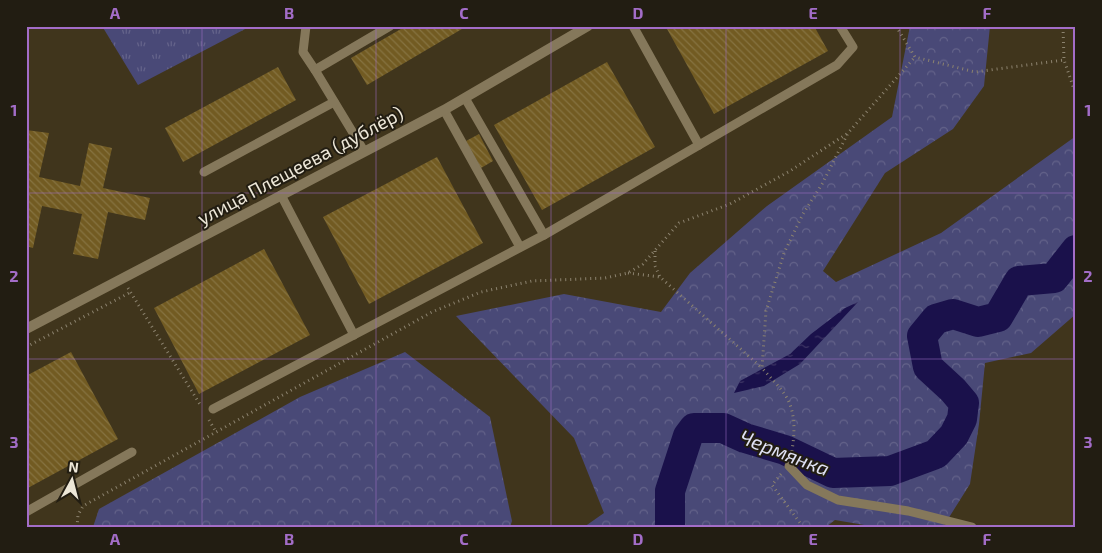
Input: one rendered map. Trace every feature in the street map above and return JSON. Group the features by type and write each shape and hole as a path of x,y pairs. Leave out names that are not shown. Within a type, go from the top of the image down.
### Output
{"street":[{"name":"улица Плещеева (дублёр)","path":"27,328 444,110 588,26"}],"lane":[{"path":"306,26 303,52 364,151"},
{"path":"315,70 390,26"},
{"path":"633,26 699,145"},
{"path":"213,410 544,235 837,66 853,47 840,26"},
{"path":"465,98 544,235"},
{"path":"204,172 334,102"},
{"path":"444,110 520,247"},
{"path":"281,195 354,335"},
{"path":"26,512 132,452"},
{"path":"789,466 807,485 838,500 908,510 972,527"}],"path":[{"path":"896,26 915,57 975,72 1064,60"},
{"path":"1063,27 1064,60 1076,95"},
{"path":"762,368 766,311 784,253 802,214 822,184 848,134 915,57"},
{"path":"78,527 78,514 83,506 432,312 473,296 532,282 605,278 628,273 643,264 679,223 730,204 790,171 848,134"},
{"path":"655,251 655,266 660,277 762,368 785,393 794,415 793,443"},
{"path":"628,273 660,277"},
{"path":"123,279 216,432"},
{"path":"26,347 131,292"},
{"path":"789,466 772,485 803,527"}],"green space":[{"path":"102,26 248,26 249,27 138,85"},
{"path":"910,26 990,26 984,86 953,129 885,173 823,271 836,282 941,233 1076,136 1076,314 1031,353 985,363 979,424 970,484 943,527 876,527 835,520 826,527 584,527 604,513 574,438 456,316 564,294 661,312 690,273 767,206 892,117"},
{"path":"405,352 490,417 512,521 510,527 93,527 99,509 300,397"}],"water":[{"path":"858,302 800,364 764,386 734,393 740,381 790,354 811,334 845,308"}],"building":[{"path":"406,26 467,26 367,85 351,58"},
{"path":"814,26 828,51 714,114 666,27"},
{"path":"607,62 655,147 542,210 494,125"},
{"path":"278,67 296,100 183,162 165,128"},
{"path":"26,130 49,133 39,177 80,186 89,143 112,148 103,188 150,198 145,220 108,212 98,259 73,254 82,214 42,206 33,248 26,246"},
{"path":"479,134 493,161 481,168 466,141"},
{"path":"437,157 483,243 369,304 323,217"},
{"path":"264,249 310,335 199,394 154,308"},
{"path":"71,352 118,439 26,489 26,376"}],"waterway":[{"name":"Чермянка","path":"670,527 670,491 688,436 694,428 723,428 745,438 785,450 833,473 890,471 936,454 954,435 962,419 964,403 928,367 922,336 936,319 953,314 978,322 998,317 1019,281 1054,278 1076,250"}]}
